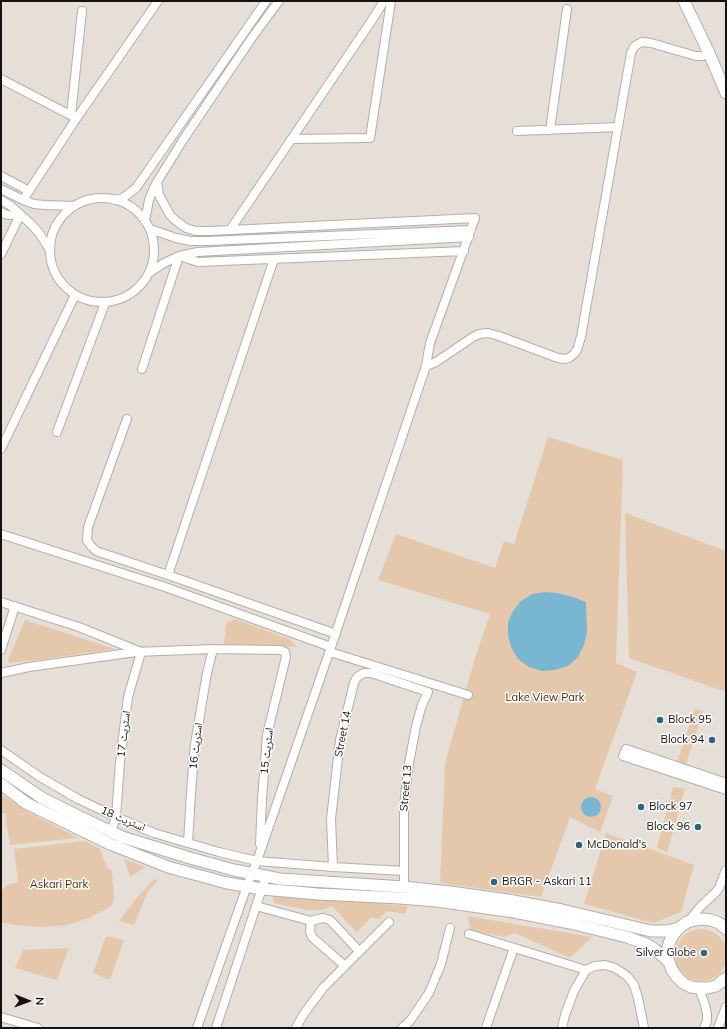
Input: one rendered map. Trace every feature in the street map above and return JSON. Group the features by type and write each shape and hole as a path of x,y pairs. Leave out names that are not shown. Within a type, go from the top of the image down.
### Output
{"street":[{"path":"22,200 74,117 158,1"},
{"path":"115,200 123,198 136,188 266,1"},
{"path":"145,221 149,200 157,182 183,140 251,39 279,1"},
{"path":"230,230 384,1"},
{"path":"292,139 370,138 391,1"},
{"path":"684,1 709,53 726,94"},
{"path":"550,130 567,9"},
{"path":"74,117 82,12"},
{"path":"426,366 436,362 473,337 479,334 488,333 500,336 558,358 570,358 574,354 577,350 581,337 631,53 634,47 642,42 696,56 703,56 709,53"},
{"path":"1,78 74,117"},
{"path":"517,131 618,127"},
{"path":"1,176 28,191"},
{"path":"157,182 159,195 170,215 186,228 196,231 475,218 430,343 426,366 336,634 197,1028"},
{"path":"1,189 22,200 34,204 74,206"},
{"path":"101,198 115,200 127,204 137,212 150,229 154,243 154,259 149,273 143,282 136,290 126,297 105,303 85,300 75,295 65,287 57,276 52,264 50,250 51,240 56,225 74,206 87,200 101,198"},
{"path":"1,200 11,206 39,233 50,250"},
{"path":"1,212 20,215"},
{"path":"1,254 20,215"},
{"path":"150,229 176,238 207,241 470,234"},
{"path":"149,273 164,263 179,256 198,252 470,234"},
{"path":"179,256 198,262 464,251"},
{"path":"142,369 179,256"},
{"path":"168,575 274,259"},
{"path":"1,449 75,295"},
{"path":"57,432 105,303"},
{"path":"127,419 88,527 87,540 90,546 96,551 336,634"},
{"path":"1,534 165,587 330,650 468,695"},
{"path":"1,602 79,627 141,652"},
{"path":"1,650 15,606"},
{"path":"1,673 29,667 141,652 213,649"},
{"name":"اسٹریٹ 15","path":"213,649 281,650 285,652 286,657 267,735 260,851"},
{"name":"اسٹریٹ 16","path":"188,843 195,744 207,673 213,649"},
{"name":"اسٹریٹ 17","path":"112,832 116,817 120,762 128,697 141,652"},
{"name":"Street 14","path":"333,867 331,818 340,740 354,683 357,677 364,673 371,673 428,692"},
{"name":"Street 13","path":"404,887 404,807 408,769 416,726 422,704 428,692"},
{"path":"726,783 684,772 623,756 626,749 650,756 684,772 726,790"},
{"name":"اسٹریٹ 18","path":"1,750 40,777 78,799 116,817 154,832 188,843 257,861 404,871"},
{"path":"1,770 42,798 112,832 129,839 190,858 252,874 293,880 404,887 508,900 562,910 651,931 667,931 695,920 703,919 719,923 726,929"},
{"path":"1,784 26,803 110,844 168,867 227,883 262,889 318,894 437,901 514,912 570,923 627,937 646,944 657,951 669,962"},
{"path":"726,870 716,892 673,935 669,943 668,953 672,970 680,980 691,987 708,988 716,986 726,978"},
{"path":"216,1028 266,876"},
{"path":"256,906 311,922 323,918 330,920 359,951"},
{"path":"311,922 310,931 312,937 345,966"},
{"path":"296,1028 303,1015 323,988 389,922"},
{"path":"402,1028 410,1021 430,993 441,964 450,928"},
{"path":"469,934 586,970"},
{"path":"486,1028 514,948"},
{"path":"562,1028 574,991 586,970 595,966 605,965 615,968 627,976 634,985 644,1028"},
{"path":"699,988 707,1014 704,1028"},
{"path":"718,1028 726,1007"},
{"path":"1,1017 38,1028"}],"green space":[{"name":"Lake View Park","path":"548,437 623,460 616,663 637,672 595,789 613,796 600,832 570,817 541,897 440,883 445,763 475,658 490,614 378,580 396,534 495,568 504,541 514,544"},
{"path":"625,513 726,551 726,692 629,658"},
{"path":"235,619 289,639 297,647 224,647 226,623"},
{"path":"25,620 115,649 9,663 8,660"},
{"path":"695,709 703,711 686,764 677,762"},
{"path":"673,787 685,789 667,852 657,848"},
{"path":"1,794 23,809 78,838 10,845 5,813 1,813"},
{"path":"606,833 694,865 681,912 653,923 584,904"},
{"name":"Askari Park","path":"85,841 100,849 107,867 112,871 114,900 112,905 89,918 68,925 42,927 15,925 1,922 1,892 7,885 18,882 14,849"},
{"path":"124,859 146,867 130,877"},
{"path":"155,879 157,881 148,891 134,925 119,921 139,895"},
{"path":"273,894 408,906 405,914 387,911 378,919 371,917 357,933 332,906 321,910 308,910 274,903"},
{"path":"468,916 592,937 570,958 515,933 504,937 470,930"},
{"path":"701,929 711,931 719,937 725,945 727,955 725,965 719,973 711,979 701,981 691,979 683,973 677,965 675,955 677,945 683,937 691,931"},
{"path":"106,936 124,940 110,980 93,973"},
{"path":"69,948 57,980 15,968 23,950"}],"water":[{"path":"545,592 570,596 586,602 587,632 584,645 578,657 568,666 555,670 542,671 529,667 518,659 511,647 508,635 508,622 513,611 521,601 532,594"},
{"path":"587,797 595,797 601,803 601,811 595,817 587,817 581,811 581,803"}],"place":[{"name":"Block 95","path":"660,720"},
{"name":"Block 94","path":"712,740"},
{"name":"Block 97","path":"641,807"},
{"name":"Block 96","path":"698,827"},
{"name":"McDonald's","path":"579,845"},
{"name":"BRGR - Askari 11","path":"494,882"},
{"name":"Silver Globe","path":"704,953"}]}
